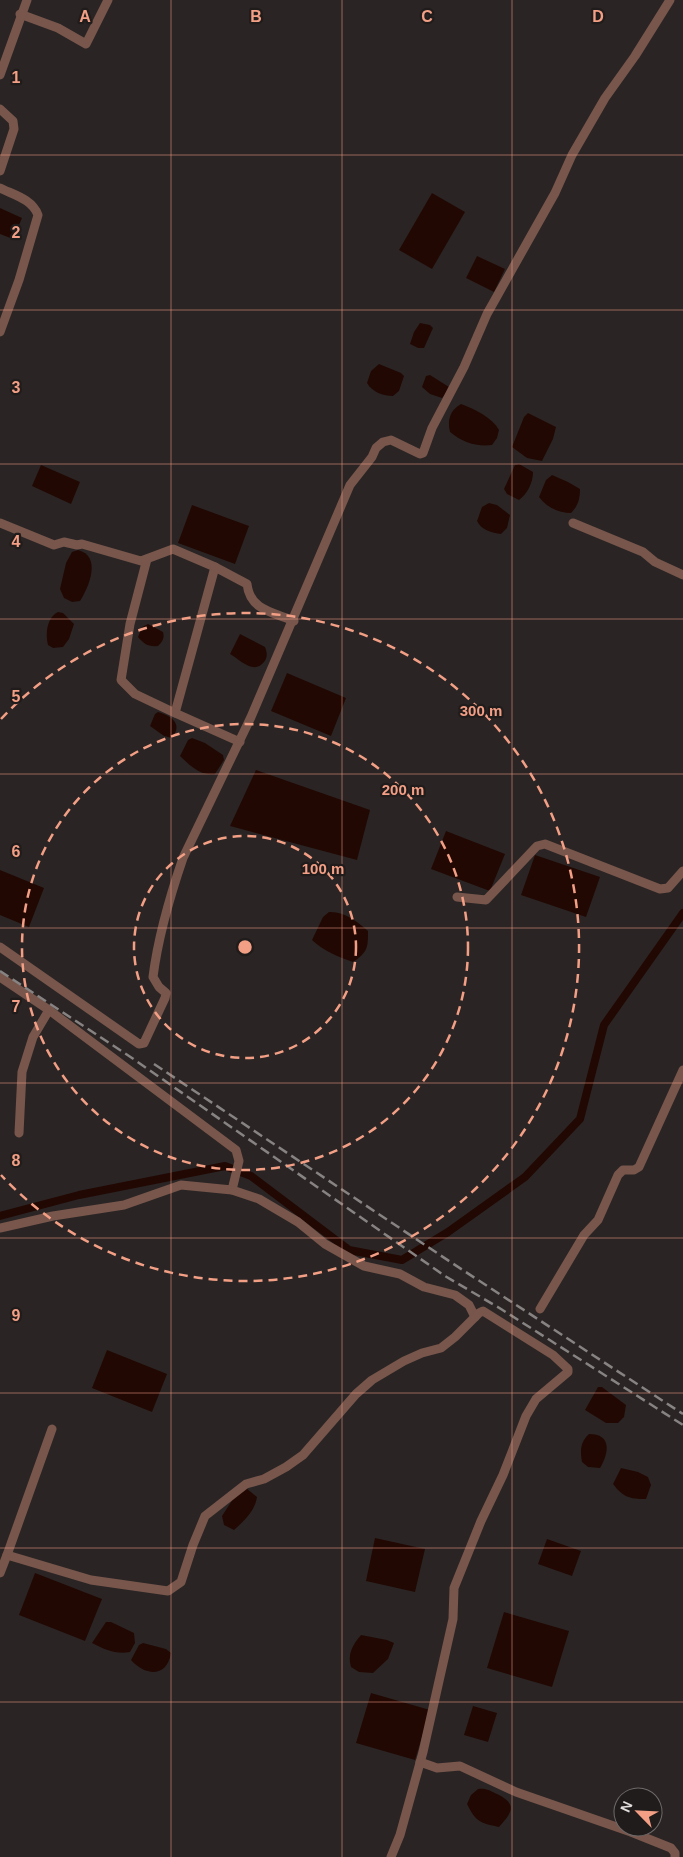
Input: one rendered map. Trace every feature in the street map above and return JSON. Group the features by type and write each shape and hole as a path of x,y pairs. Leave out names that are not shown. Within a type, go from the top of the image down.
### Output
{"street":[{"path":"0,75 20,14 27,0"},
{"path":"20,14 58,28 86,44 108,0"},
{"path":"0,947 139,1044 144,1043 165,998 166,993 159,987 153,977 155,959 183,858 240,742 294,621 350,485 376,448 383,442 391,440 420,454 423,453 432,428 464,367 487,314 555,193 572,155 605,98 635,56 670,0"},
{"path":"0,109 13,121 14,129 0,170"},
{"path":"0,188 26,200 35,207 38,215 0,332"},
{"path":"0,523 54,545 64,542 77,545 82,544 141,560 173,549 215,567 247,584 249,594 255,605 294,621"},
{"path":"573,523 643,552 655,562 683,575"},
{"path":"147,559 130,624 121,680 135,694 240,742"},
{"path":"175,713 215,567"},
{"path":"457,897 486,900 536,846 545,844 660,889 668,888 683,871"},
{"path":"0,977 49,1010 236,1150 238,1161 232,1190"},
{"path":"19,1134 22,1072 33,1037 49,1010"},
{"path":"540,1309 584,1236 598,1220 618,1175 623,1170 634,1170 639,1167 683,1070"},
{"path":"0,1228 53,1216 124,1205 181,1185 232,1190 258,1199 298,1222 325,1244 364,1266 400,1274 424,1287 455,1295 469,1305 475,1317"},
{"path":"7,1555 91,1580 168,1590 181,1582 205,1516 246,1484 264,1479 303,1455 356,1394 372,1380 404,1361 422,1353 441,1348 484,1311 553,1355 568,1369 568,1372 536,1400 526,1416 503,1475 481,1521 454,1588 453,1619 420,1762 400,1836 391,1857"},
{"path":"0,1573 52,1429"},
{"path":"420,1762 438,1768 460,1766 516,1792 632,1832 671,1848 675,1853 675,1857"}],"shaded area":[{"path":"432,193 465,212 432,269 399,250"},
{"path":"0,208 22,218 13,239 0,234"},
{"path":"477,256 505,269 494,292 466,278"},
{"path":"420,323 430,325 433,328 424,348 418,348 410,344 414,332"},
{"path":"379,364 404,376 399,391 393,396 378,393 367,383 371,371"},
{"path":"430,375 449,387 448,392 442,398 430,394 422,387 426,376"},
{"path":"461,404 482,414 496,425 499,430 497,438 492,445 470,443 459,439 450,432 450,416 454,409"},
{"path":"528,413 556,427 553,439 542,461 527,458 512,447 524,417"},
{"path":"519,464 533,472 529,488 519,500 507,494 504,489 515,465"},
{"path":"41,465 80,482 71,504 32,486"},
{"path":"552,475 580,489 578,502 571,513 553,509 539,497 546,480"},
{"path":"489,503 497,505 510,515 507,528 501,534 484,529 477,521 482,507"},
{"path":"192,505 249,526 235,564 178,543"},
{"path":"78,550 85,553 92,565 90,580 80,601 72,602 64,598 60,589 66,563 72,552"},
{"path":"58,612 63,613 74,624 69,639 63,647 53,648 48,645 47,631 51,618"},
{"path":"148,624 163,632 163,640 158,646 146,645 138,637 142,627"},
{"path":"240,634 265,647 266,658 260,666 251,667 230,654"},
{"path":"287,673 346,698 331,736 271,711"},
{"path":"158,712 174,721 176,729 172,738 164,736 150,726 155,714"},
{"path":"192,738 205,743 223,755 224,760 215,774 200,772 180,756 188,740"},
{"path":"256,770 370,810 357,860 230,826"},
{"path":"446,831 505,854 490,891 431,869"},
{"path":"535,855 600,877 586,917 521,895"},
{"path":"0,870 44,888 29,927 0,915"},
{"path":"329,912 345,915 368,931 366,949 353,962 331,953 312,940 323,917"},
{"path":"107,1350 167,1374 152,1412 92,1388"},
{"path":"598,1387 602,1387 626,1405 624,1417 618,1423 606,1423 585,1410"},
{"path":"589,1434 602,1437 605,1441 607,1451 600,1468 588,1467 582,1462 581,1447"},
{"path":"621,1468 638,1472 648,1477 651,1485 646,1499 627,1496 620,1492 613,1484"},
{"path":"246,1488 257,1497 256,1502 242,1523 234,1530 224,1525 222,1516 237,1493"},
{"path":"375,1538 425,1549 415,1592 366,1581"},
{"path":"547,1539 581,1551 572,1576 538,1564"},
{"path":"35,1573 102,1599 85,1641 19,1615"},
{"path":"504,1612 569,1631 552,1687 487,1668"},
{"path":"106,1622 111,1622 134,1633 135,1643 130,1652 115,1652 92,1643"},
{"path":"361,1635 394,1643 388,1659 373,1673 359,1672 351,1667 350,1658 352,1650"},
{"path":"143,1643 166,1649 171,1653 165,1667 155,1672 149,1671 131,1660 139,1645"},
{"path":"371,1693 430,1710 415,1760 356,1743"},
{"path":"473,1706 497,1713 488,1742 464,1735"},
{"path":"478,1789 486,1789 508,1801 511,1809 510,1813 499,1827 479,1821 470,1810 467,1804 471,1795"}],"waterway":[{"path":"0,1216 79,1195 225,1166 251,1176 349,1250 402,1260 448,1232 525,1177 580,1119 604,1025 683,913"}],"railway":[{"path":"0,971 132,1058 445,1276 501,1309 683,1425"},
{"path":"154,1064 452,1263 683,1414"}]}
